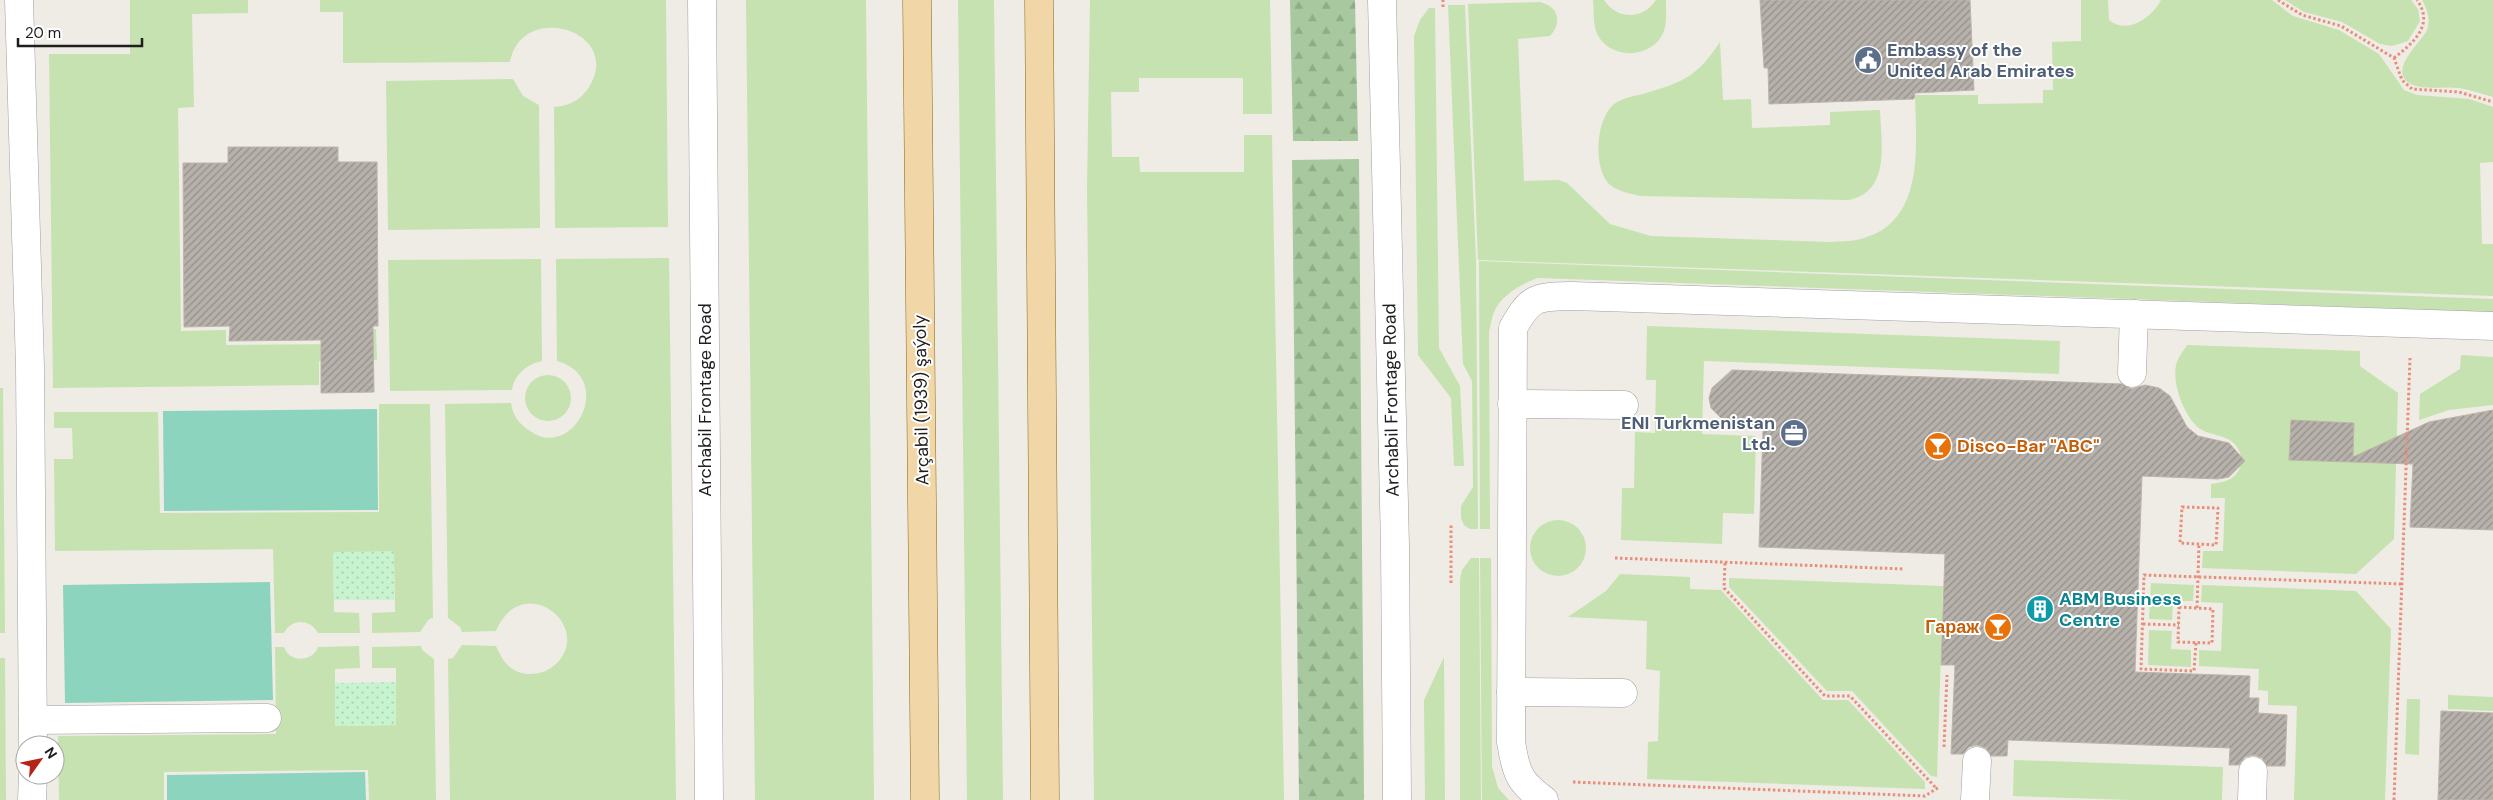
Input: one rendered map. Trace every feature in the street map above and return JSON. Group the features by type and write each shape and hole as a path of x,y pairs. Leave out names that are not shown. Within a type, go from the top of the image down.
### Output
{"main road":[{"name":"Arçabil (1939) şaýoly","path":"917,0 925,800"},
{"path":"1039,0 1045,800"}],"street":[{"path":"19,0 30,367 32,733 267,718"},
{"name":"Archabil Frontage Road","path":"702,0 708,800"},
{"name":"Archabil Frontage Road","path":"1382,0 1395,546 1398,800"},
{"path":"1544,800 1526,787 1515,767 1511,742 1511,692 1513,328 1526,305 1544,296 2493,326"},
{"path":"2132,373 2134,314"},
{"path":"1512,404 1624,405"},
{"path":"1511,692 1623,693"},
{"path":"1975,800 1977,761"},
{"path":"2252,800 2253,771"},
{"path":"32,785 32,800"}],"path":[{"path":"1443,0 1443,7"},
{"path":"2278,0 2302,15 2340,26 2394,58 2402,80 2412,89 2459,92 2493,102"},
{"path":"2394,58 2412,44 2423,27 2424,16 2417,0"},
{"path":"2394,800 2410,357"},
{"path":"2182,507 2218,508 2216,545 2199,543 2180,543 2182,507"},
{"path":"1451,523 1451,583"},
{"path":"2197,608 2199,543"},
{"path":"1615,558 1904,569"},
{"path":"1725,563 1724,588 1744,610 1825,696 1850,696 1937,789"},
{"path":"2196,643 2194,671 2141,669 2144,574 2402,584"},
{"path":"2179,607 2213,609 2212,643 2178,642 2179,625 2179,607"},
{"path":"2143,624 2179,625"},
{"path":"1944,757 1946,675"},
{"path":"1566,782 1925,796 1937,789 1941,784"}],"green space":[{"path":"130,0 248,0 248,13 192,14 194,107 178,108 181,331 226,330 226,345 342,344 342,329 376,329 377,360 319,361 319,385 53,388 49,54 130,54"},
{"path":"320,0 666,0 668,227 555,228 554,107 574,102 589,87 596,67 593,51 583,38 567,30 549,28 532,32 518,43 510,62 343,63 343,12 320,12"},
{"path":"746,0 866,0 874,800 755,800"},
{"path":"958,0 994,0 1003,800 967,800"},
{"path":"1090,0 1270,0 1272,114 1243,114 1243,78 1139,78 1139,92 1111,92 1112,157 1139,157 1140,172 1244,172 1244,135 1272,135 1284,800 1094,800 1087,189"},
{"path":"1290,0 1355,0 1358,141 1293,141"},
{"path":"1593,0 1604,0 1609,7 1623,14 1630,15 1637,14 1651,7 1656,0 1666,0 1664,31 1658,41 1641,52 1619,52 1610,48 1602,41 1596,31"},
{"path":"2081,0 2108,0 2109,20 2123,26 2131,25 2145,18 2152,13 2161,0 2272,0 2293,16 2339,30 2379,54 2404,90 2417,95 2469,99 2493,107 2493,162 2480,163 2482,244 2493,244 2493,296 1478,260 1468,4 1540,2 1551,7 1557,15 1554,31 1550,36 1518,39 1524,181 1559,180 1567,183 1610,224 1651,236 1829,242 1853,241 1867,237 1886,227 1899,214 1908,197 1916,156 1915,95 1978,95 1978,104 2043,103 2043,90 2053,90 2052,42 2081,41"},
{"path":"2285,0 2411,0 2418,9 2420,21 2408,41 2392,46 2380,44 2342,22 2304,12"},
{"path":"2422,0 2493,0 2493,97 2459,88 2430,88 2413,85 2405,79 2403,73 2404,65 2407,58 2424,36 2429,22"},
{"path":"1448,5 1465,5 1476,260 1478,529 1470,529 1464,525 1461,518 1461,506 1473,487 1472,381 1463,364"},
{"path":"1429,8 1435,8 1439,348 1460,386 1464,466 1454,466 1451,398 1418,355 1414,36 1420,20"},
{"path":"1720,42 1723,100 1751,99 1752,128 1830,125 1830,112 1880,110 1881,164 1878,176 1872,187 1862,195 1849,200 1640,196 1611,186 1603,175 1599,154 1600,131 1608,111 1621,100 1669,86 1688,77 1703,64"},
{"path":"513,79 523,96 539,105 540,228 388,230 386,81"},
{"path":"1359,159 1364,800 1299,800 1292,160"},
{"path":"669,258 676,800 450,800 448,659 453,658 462,645 496,646 504,661 512,669 523,673 540,673 556,664 566,649 567,634 561,621 550,610 537,604 522,605 508,613 496,631 462,632 460,627 448,618 445,404 511,403 517,419 530,431 546,438 561,436 573,427 582,414 586,399 584,383 575,370 557,361 556,259"},
{"path":"541,259 542,361 536,362 522,371 515,380 512,390 390,391 388,260"},
{"path":"1479,261 2493,299 2493,312 1538,278 1520,286 1499,303 1489,332 1490,529 1480,529"},
{"path":"1647,326 2060,341 2059,374 1704,361 1702,434 1756,436 1754,514 1723,513 1722,544 1621,540 1622,488 1634,488 1635,432 1655,433 1656,380 1646,380"},
{"path":"2187,345 2360,351 2360,366 2398,393 2394,539 2356,574 2202,568 2203,551 2223,551 2225,498 2211,498 2211,484 2226,481 2235,476 2240,466 2241,455 2236,445 2231,441 2202,430 2196,425 2180,399 2175,370 2178,360"},
{"path":"2461,355 2493,357 2493,405 2449,410 2419,420 2420,394 2460,369"},
{"path":"543,375 553,375 567,385 571,398 567,411 561,417 553,421 543,421 529,411 525,403 525,393 535,379"},
{"path":"0,388 3,388 5,633 0,633"},
{"path":"379,404 430,404 433,618 429,619 420,632 372,633 372,613 395,612 394,552 333,552 334,612 359,613 360,633 318,633 315,628 301,622 287,628 284,633 275,633 273,549 55,551 54,459 73,459 72,428 54,428 54,412 158,412 160,513 379,512"},
{"path":"377,409 378,510 164,511 163,411"},
{"path":"1558,520 1569,522 1578,528 1584,537 1586,548 1584,559 1578,568 1569,574 1558,576 1547,574 1538,568 1532,559 1530,548 1532,537 1538,528 1547,522"},
{"path":"394,551 394,600 334,600 333,552"},
{"path":"1471,558 1479,558 1481,800 1460,800 1460,580 1462,570"},
{"path":"1480,558 1491,558 1492,766 1498,788 1509,800 1482,800"},
{"path":"1620,574 1690,577 1690,589 1721,590 1823,700 1848,700 1925,782 1925,789 1647,779 1648,742 1658,741 1660,671 1646,669 1647,621 1568,617 1606,591"},
{"path":"1729,578 1943,586 1937,777 1931,776 1852,691 1827,691 1729,587"},
{"path":"270,582 273,700 65,703 63,585"},
{"path":"2151,583 2194,585 2193,601 2173,601 2172,620 2149,619"},
{"path":"2202,585 2356,591 2391,629 2385,800 2294,800 2297,706 2268,705 2268,691 2258,690 2259,669 2199,666 2199,650 2221,651 2223,603 2201,602"},
{"path":"2149,630 2172,631 2171,649 2191,650 2191,667 2148,665"},
{"path":"359,646 360,668 335,669 335,726 396,725 396,668 372,668 372,647 421,646 422,650 434,659 436,800 369,800 368,770 164,772 164,800 59,800 59,785 65,785 65,736 276,734 275,647 284,647 291,656 301,659 311,656 318,647"},
{"path":"1444,657 1445,800 1425,800 1424,700"},
{"path":"0,658 5,658 6,800 0,800"},
{"path":"396,682 396,725 335,726 335,683"},
{"path":"2448,695 2493,697 2493,711 2448,709"},
{"path":"2407,699 2420,699 2419,755 2405,754"},
{"path":"2014,760 2223,767 2222,800 2132,800 2013,796"},
{"path":"365,772 366,800 167,800 167,775"}],"building":[{"name":"Embassy of the United Arab Emirates","path":"1760,0 1970,0 1974,90 1915,93 1914,99 1769,104 1768,68 1764,68"},
{"path":"228,147 338,147 338,162 377,162 378,326 373,326 374,392 321,393 321,340 229,341 230,326 184,327 183,163 228,163"},
{"name":"ABM Business Centre","path":"1732,370 2122,384 2131,389 2145,385 2159,388 2170,396 2187,427 2198,436 2229,443 2245,461 2229,477 2218,479 2142,476 2135,672 2250,676 2249,698 2259,698 2258,713 2287,715 2285,766 2267,766 2262,758 2254,755 2245,757 2239,765 2229,765 2230,748 2008,740 2007,756 1991,756 1986,748 1977,745 1969,747 1963,754 1951,754 1955,665 1941,665 1945,554 1759,547 1763,430 1731,428 1711,408 1709,398 1712,388"},
{"path":"2493,410 2493,530 2410,527 2413,464 2289,460 2291,420 2354,423 2353,457 2429,422"},
{"path":"2441,711 2493,713 2493,800 2438,800"}],"place":[{"name":"Embassy of the United Arab Emirates","path":"1868,60"},
{"name":"ENI Turkmenistan Ltd.","path":"1794,433"},
{"name":"Disco-Bar \"ABC\"","path":"1938,446"},
{"name":"ABM Business Centre","path":"2040,609"},
{"name":"Гараж","path":"1998,627"}]}
